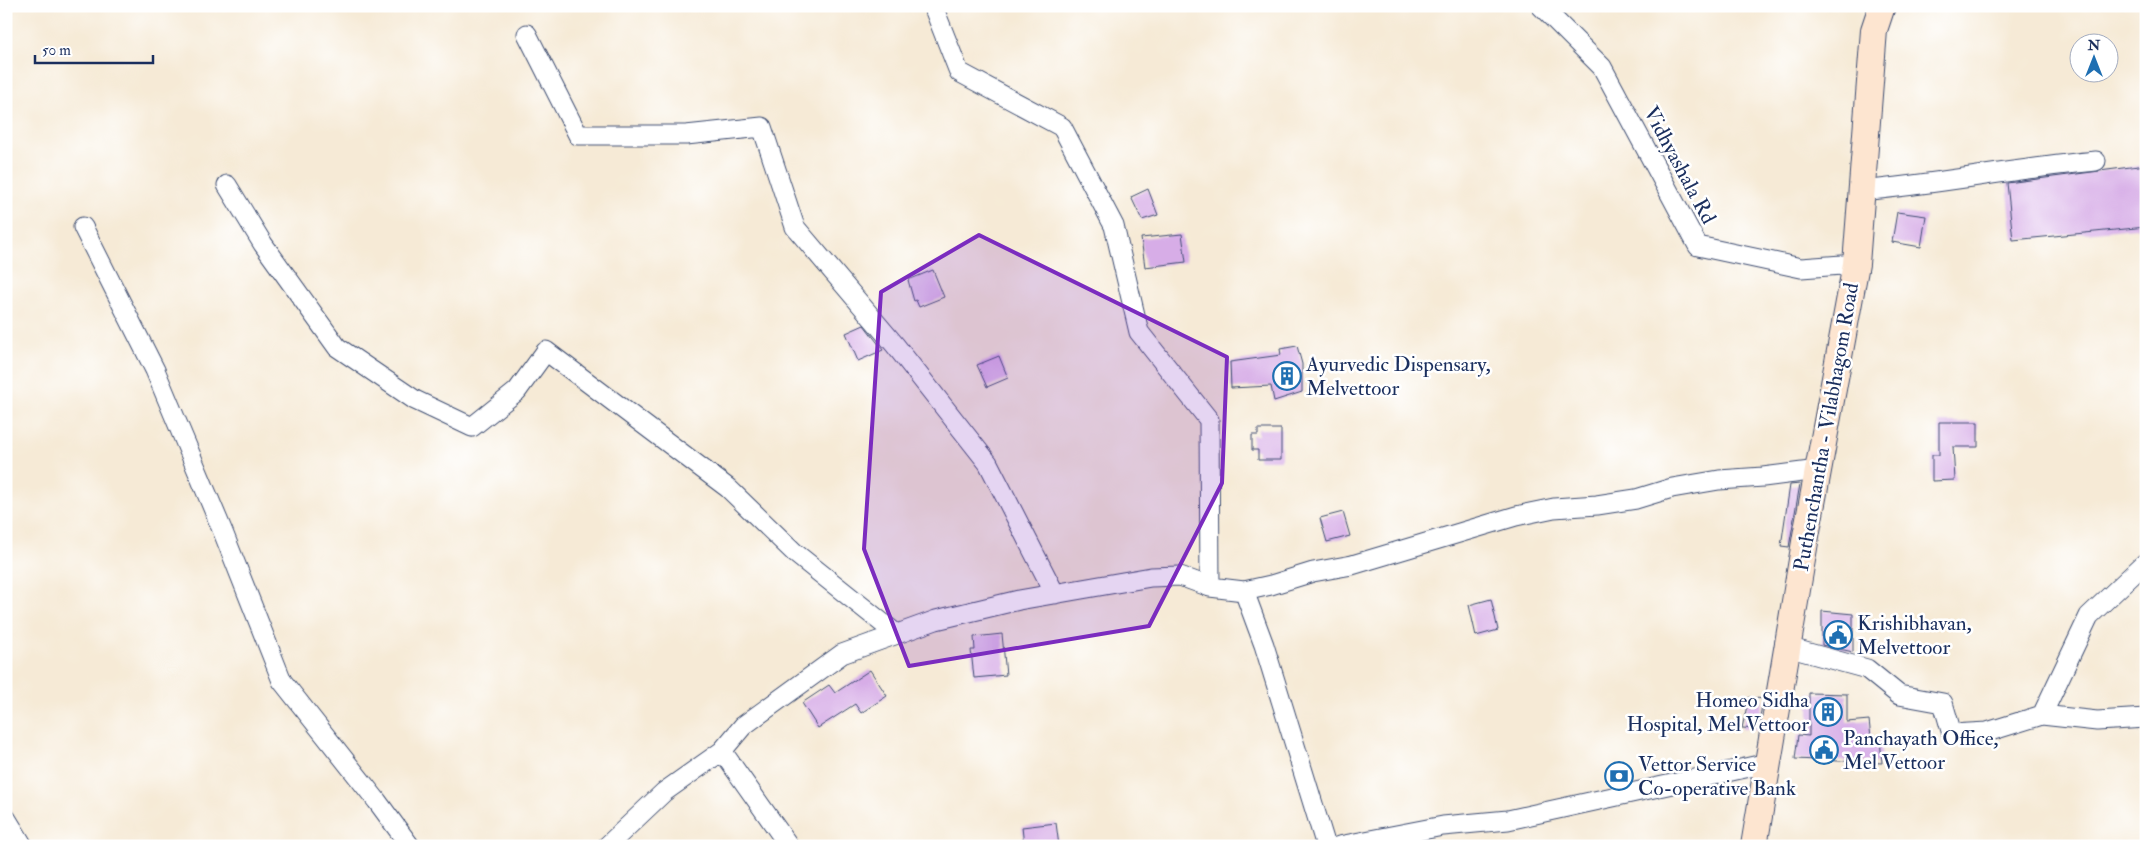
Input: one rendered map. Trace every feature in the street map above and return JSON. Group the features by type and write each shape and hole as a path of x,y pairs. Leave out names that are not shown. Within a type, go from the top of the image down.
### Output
{"main road":[{"name":"Puthenchantha - Vilabhagom Road","path":"1754,846 1818,470 1856,264 1860,191 1874,30 1882,6"}],"street":[{"path":"933,6 959,72 1062,127 1114,226 1139,332 1209,420 1210,587"},
{"name":"Vidhyashala Rd","path":"1541,6 1602,67 1698,246 1801,268 1856,264"},
{"path":"527,34 578,135 686,135 762,127 795,228 895,345 988,462 1055,594"},
{"path":"1860,191 1969,178 2039,166 2096,161"},
{"path":"227,185 263,244 337,347 407,394 472,427 517,391 546,351 728,488 795,553 895,633"},
{"path":"83,228 155,370 223,532 282,681 377,801 410,846"},
{"path":"607,846 664,792 722,751 743,726 842,654 895,633 974,610 1161,576 1180,576 1210,587 1244,590 1271,585 1313,572 1352,565 1516,516 1554,508 1597,505 1636,499 1672,488 1719,480 1818,470"},
{"path":"2042,715 2089,616 2146,562"},
{"path":"1244,590 1264,645 1326,846"},
{"path":"1788,647 1867,669 1899,695 1943,703 1952,734 1986,732 2042,715 2097,721 2146,718"},
{"path":"722,751 789,846"},
{"path":"1339,846 1443,826 1508,820 1768,764"},
{"path":"6,818 23,846"}],"highlighted area":[{"path":"979,235 1227,357 1222,483 1149,626 909,666 864,549 881,292"}],"building":[{"path":"2146,165 2146,227 2013,240 2007,183"},
{"path":"1148,189 1158,215 1142,220 1131,197"},
{"path":"1897,212 1926,216 1921,247 1892,242"},
{"path":"1182,234 1186,262 1145,267 1141,238"},
{"path":"933,270 944,297 919,307 916,300 914,301 908,280"},
{"path":"864,325 883,350 858,361 846,333"},
{"path":"1297,346 1302,364 1302,392 1274,401 1271,386 1231,388 1230,362 1281,355 1280,349"},
{"path":"999,356 1008,378 987,387 977,365"},
{"path":"1939,422 1978,422 1978,447 1953,447 1955,480 1932,481 1932,455 1939,455"},
{"path":"1258,429 1281,429 1281,460 1258,460 1258,450 1252,450 1252,435 1258,435"},
{"path":"1800,484 1789,547 1781,546 1790,485"},
{"path":"1343,512 1350,536 1327,542 1320,518"},
{"path":"1491,599 1498,630 1476,636 1469,605"},
{"name":"Krishibhavan, Melvettoor","path":"1822,611 1853,614 1853,652 1822,645"},
{"path":"1002,634 1006,675 974,678 971,650 975,650 974,637"},
{"path":"870,670 887,696 861,713 855,704 818,728 802,703 829,685 835,693"},
{"path":"1809,693 1847,694 1847,722 1869,720 1871,738 1880,738 1882,763 1795,759 1798,735 1809,736"},
{"path":"1749,697 1763,699 1758,729 1742,728"},
{"path":"1056,823 1059,846 1024,846 1022,827"}],"place":[{"name":"Ayurvedic Dispensary, Melvettoor","path":"1287,376"},
{"name":"Krishibhavan, Melvettoor","path":"1838,635"},
{"name":"Homeo Sidha Hospital, Mel Vettoor","path":"1828,712"},
{"name":"Panchayath Office, Mel Vettoor","path":"1824,750"},
{"name":"Vettor Service Co-operative Bank","path":"1619,776"}]}
